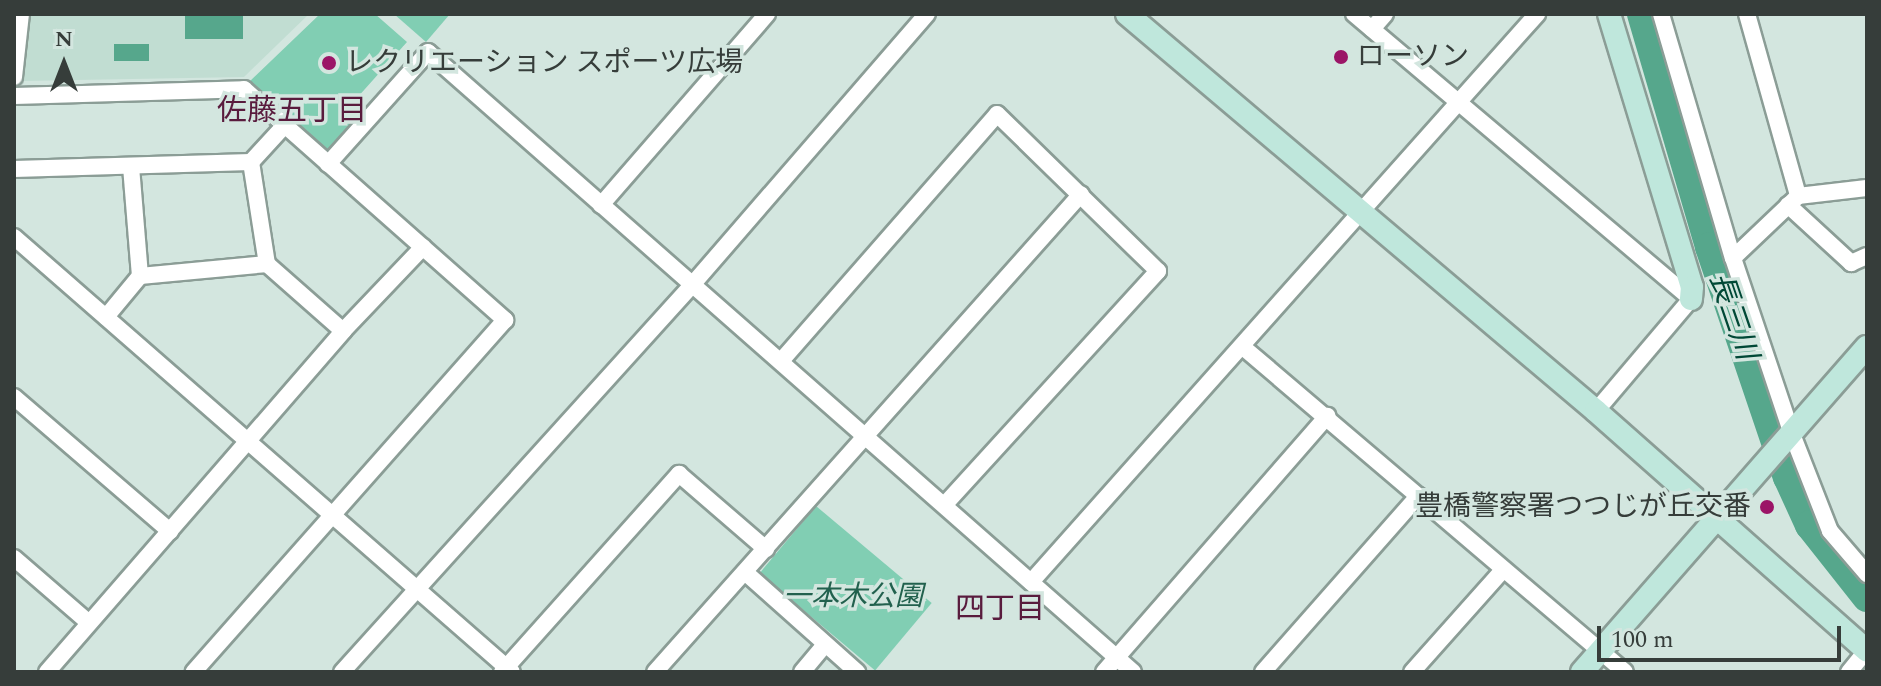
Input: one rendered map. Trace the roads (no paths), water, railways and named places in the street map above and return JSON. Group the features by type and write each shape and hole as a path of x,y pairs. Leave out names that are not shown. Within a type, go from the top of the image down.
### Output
{"street":[{"path":"14,77 21,14"},
{"path":"601,205 767,14"},
{"path":"342,672 692,285 927,14"},
{"path":"1127,14 1596,411 1867,650 1849,672"},
{"path":"1354,14 1691,299"},
{"path":"1372,29 1385,14"},
{"path":"1031,582 1244,348 1537,14"},
{"path":"1609,14 1691,299"},
{"path":"1661,14 1733,258 1792,434 1830,531 1867,574"},
{"path":"1747,14 1793,201 1851,263 1867,256"},
{"path":"328,164 428,52 1133,672"},
{"path":"14,96 244,89 505,320 194,672"},
{"path":"781,361 997,114 1158,271 944,505"},
{"path":"14,169 251,162 285,125"},
{"path":"251,162 267,264 343,331"},
{"path":"106,317 140,276 131,167"},
{"path":"1733,258 1793,201 1867,188 1867,195"},
{"path":"655,672 746,573 863,434 1081,194"},
{"path":"14,237 507,670 679,474 766,549"},
{"path":"47,672 343,331 423,247"},
{"path":"140,276 267,264"},
{"path":"1596,411 1691,299"},
{"path":"1582,672 1867,347"},
{"path":"1244,348 1625,672"},
{"path":"14,397 170,531"},
{"path":"1104,672 1327,416"},
{"path":"1263,672 1418,496"},
{"path":"14,558 89,623"},
{"path":"1412,672 1503,570"},
{"path":"746,573 857,672"},
{"path":"802,672 825,645"}],"waterway":[{"name":"長三川","path":"1642,14 1710,247 1788,477 1810,525 1867,597"}],"place":[{"name":"ローソン","path":"1341,57"},
{"name":"レクリエーション スポーツ広場","path":"329,63"},
{"name":"豊橋警察署つつじが丘交番","path":"1767,507"}],"district":[{"name":"佐藤五丁目","path":"292,111"},
{"name":"四丁目","path":"1000,609"}],"park label":[{"name":"一本木公園","path":"853,597"}]}
